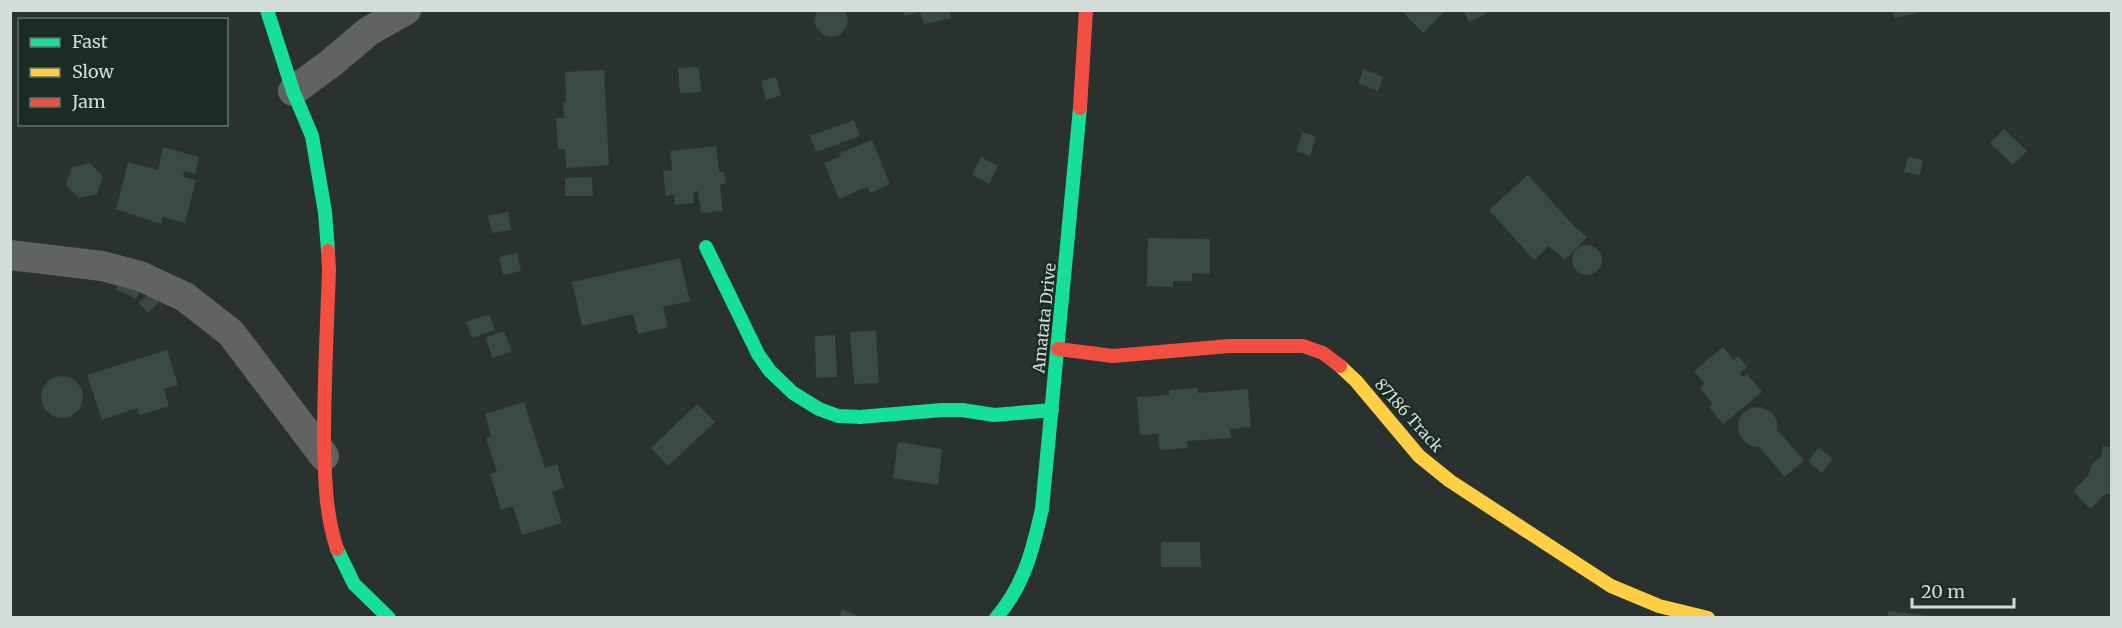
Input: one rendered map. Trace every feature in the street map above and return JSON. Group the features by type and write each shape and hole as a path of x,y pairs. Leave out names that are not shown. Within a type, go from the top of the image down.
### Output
{"street":[{"path":"267,10 293,91 312,136 325,212 328,270 324,456 329,525 339,556 354,584 389,618"},
{"path":"293,91 369,31 406,10"},
{"name":"Amatata Drive","path":"996,618 1022,583 1032,557 1042,509 1077,150 1086,10"},
{"path":"706,247 758,354 770,371 793,393 819,409 838,416 860,417 942,410 962,410 994,415 1052,410"},
{"path":"10,255 102,266 141,276 186,297 231,333 324,456"},
{"name":"87186 Track","path":"1058,349 1113,356 1229,346 1303,346 1323,353 1356,381 1419,456 1450,481 1611,586 1659,606 1708,618"}],"building":[{"path":"817,10 845,10 848,18 847,27 841,34 833,37 825,36 814,22"},
{"path":"903,10 950,10 951,18 924,24 920,12 905,16"},
{"path":"1401,10 1446,10 1423,33"},
{"path":"1463,10 1486,10 1487,14 1469,22"},
{"path":"1893,10 1918,10 1918,13 1894,18"},
{"path":"699,67 701,92 680,93 678,68"},
{"path":"1364,69 1383,77 1378,91 1358,83"},
{"path":"604,70 609,165 566,168 565,149 558,149 556,118 564,118 565,72"},
{"path":"776,77 781,95 766,100 761,81"},
{"path":"854,120 860,136 816,152 810,136"},
{"path":"2004,129 2027,151 2013,165 1990,143"},
{"path":"1303,132 1316,137 1310,156 1296,151"},
{"path":"872,140 890,184 870,193 867,187 839,199 824,163 841,156 840,153"},
{"path":"716,146 719,172 724,172 726,183 720,185 723,211 701,213 698,191 693,192 694,203 675,205 674,194 666,196 663,171 672,170 670,151"},
{"path":"163,147 199,157 195,174 184,171 183,177 196,180 185,223 163,217 161,224 116,209 128,162 158,170"},
{"path":"981,157 998,166 989,184 972,175"},
{"path":"1908,157 1923,160 1920,175 1904,172"},
{"path":"90,163 103,177 97,194 79,198 66,185 72,167"},
{"path":"1528,175 1573,225 1587,237 1565,260 1549,246 1534,260 1489,210"},
{"path":"592,177 593,196 565,196 565,178"},
{"path":"508,212 511,230 492,233 488,216"},
{"path":"1148,238 1210,239 1210,274 1192,273 1192,281 1173,281 1173,287 1147,286"},
{"path":"1587,245 1598,249 1602,260 1598,271 1587,275 1576,271 1572,260 1576,249"},
{"path":"517,253 521,271 503,275 499,257"},
{"path":"680,258 690,301 663,307 668,327 638,334 633,314 582,326 572,282"},
{"path":"121,278 142,288 136,299 116,289"},
{"path":"151,291 161,300 148,313 139,303"},
{"path":"489,314 495,330 472,338 466,322"},
{"path":"504,331 512,351 493,358 485,338"},
{"path":"876,331 879,383 854,384 850,332"},
{"path":"835,335 837,377 816,378 815,336"},
{"path":"1723,347 1734,360 1738,356 1747,367 1740,373 1743,377 1747,374 1762,392 1723,424 1709,407 1713,404 1700,388 1705,384 1694,371"},
{"path":"167,350 178,385 164,389 169,406 140,415 137,408 102,420 87,375"},
{"path":"62,376 77,382 83,397 77,412 62,418 47,412 41,397 47,382"},
{"path":"1198,388 1198,393 1248,389 1251,427 1230,429 1231,438 1187,441 1188,448 1160,450 1158,434 1140,435 1137,397 1169,395 1169,390"},
{"path":"524,402 545,468 557,464 564,488 552,492 562,523 522,535 513,506 501,510 490,474 497,472 486,438 491,436 485,414"},
{"path":"697,404 715,422 668,466 651,448"},
{"path":"1761,407 1771,412 1777,420 1777,430 1804,460 1785,477 1759,447 1745,442 1739,434 1738,423 1742,414 1751,408"},
{"path":"898,442 942,449 938,485 893,478"},
{"path":"2103,446 2112,448 2112,494 2105,494 2090,509 2073,491 2088,476 2092,464 2101,457"},
{"path":"1818,448 1833,458 1822,473 1808,462"},
{"path":"1161,542 1200,542 1201,567 1161,567"},
{"path":"842,609 862,618 839,618"},
{"path":"1888,611 1932,616 1931,618 1887,618"}],"traffic: fast":[{"path":"267,10 293,91 312,136 325,212 328,251"},
{"path":"996,618 1014,593 1026,566 1042,509 1080,108"},
{"path":"706,247 758,354 770,371 793,393 819,409 838,416 860,417 942,410 962,410 994,415 1052,410"},
{"path":"337,549 354,584 389,618"}],"traffic: slow":[{"path":"1340,366 1356,381 1419,456 1450,481 1611,586 1659,606 1708,618"}],"traffic: jam":[{"path":"1080,108 1086,10"},
{"path":"328,251 325,468 326,495 337,549"},
{"path":"1058,349 1113,356 1229,346 1303,346 1323,353 1340,366"}]}
